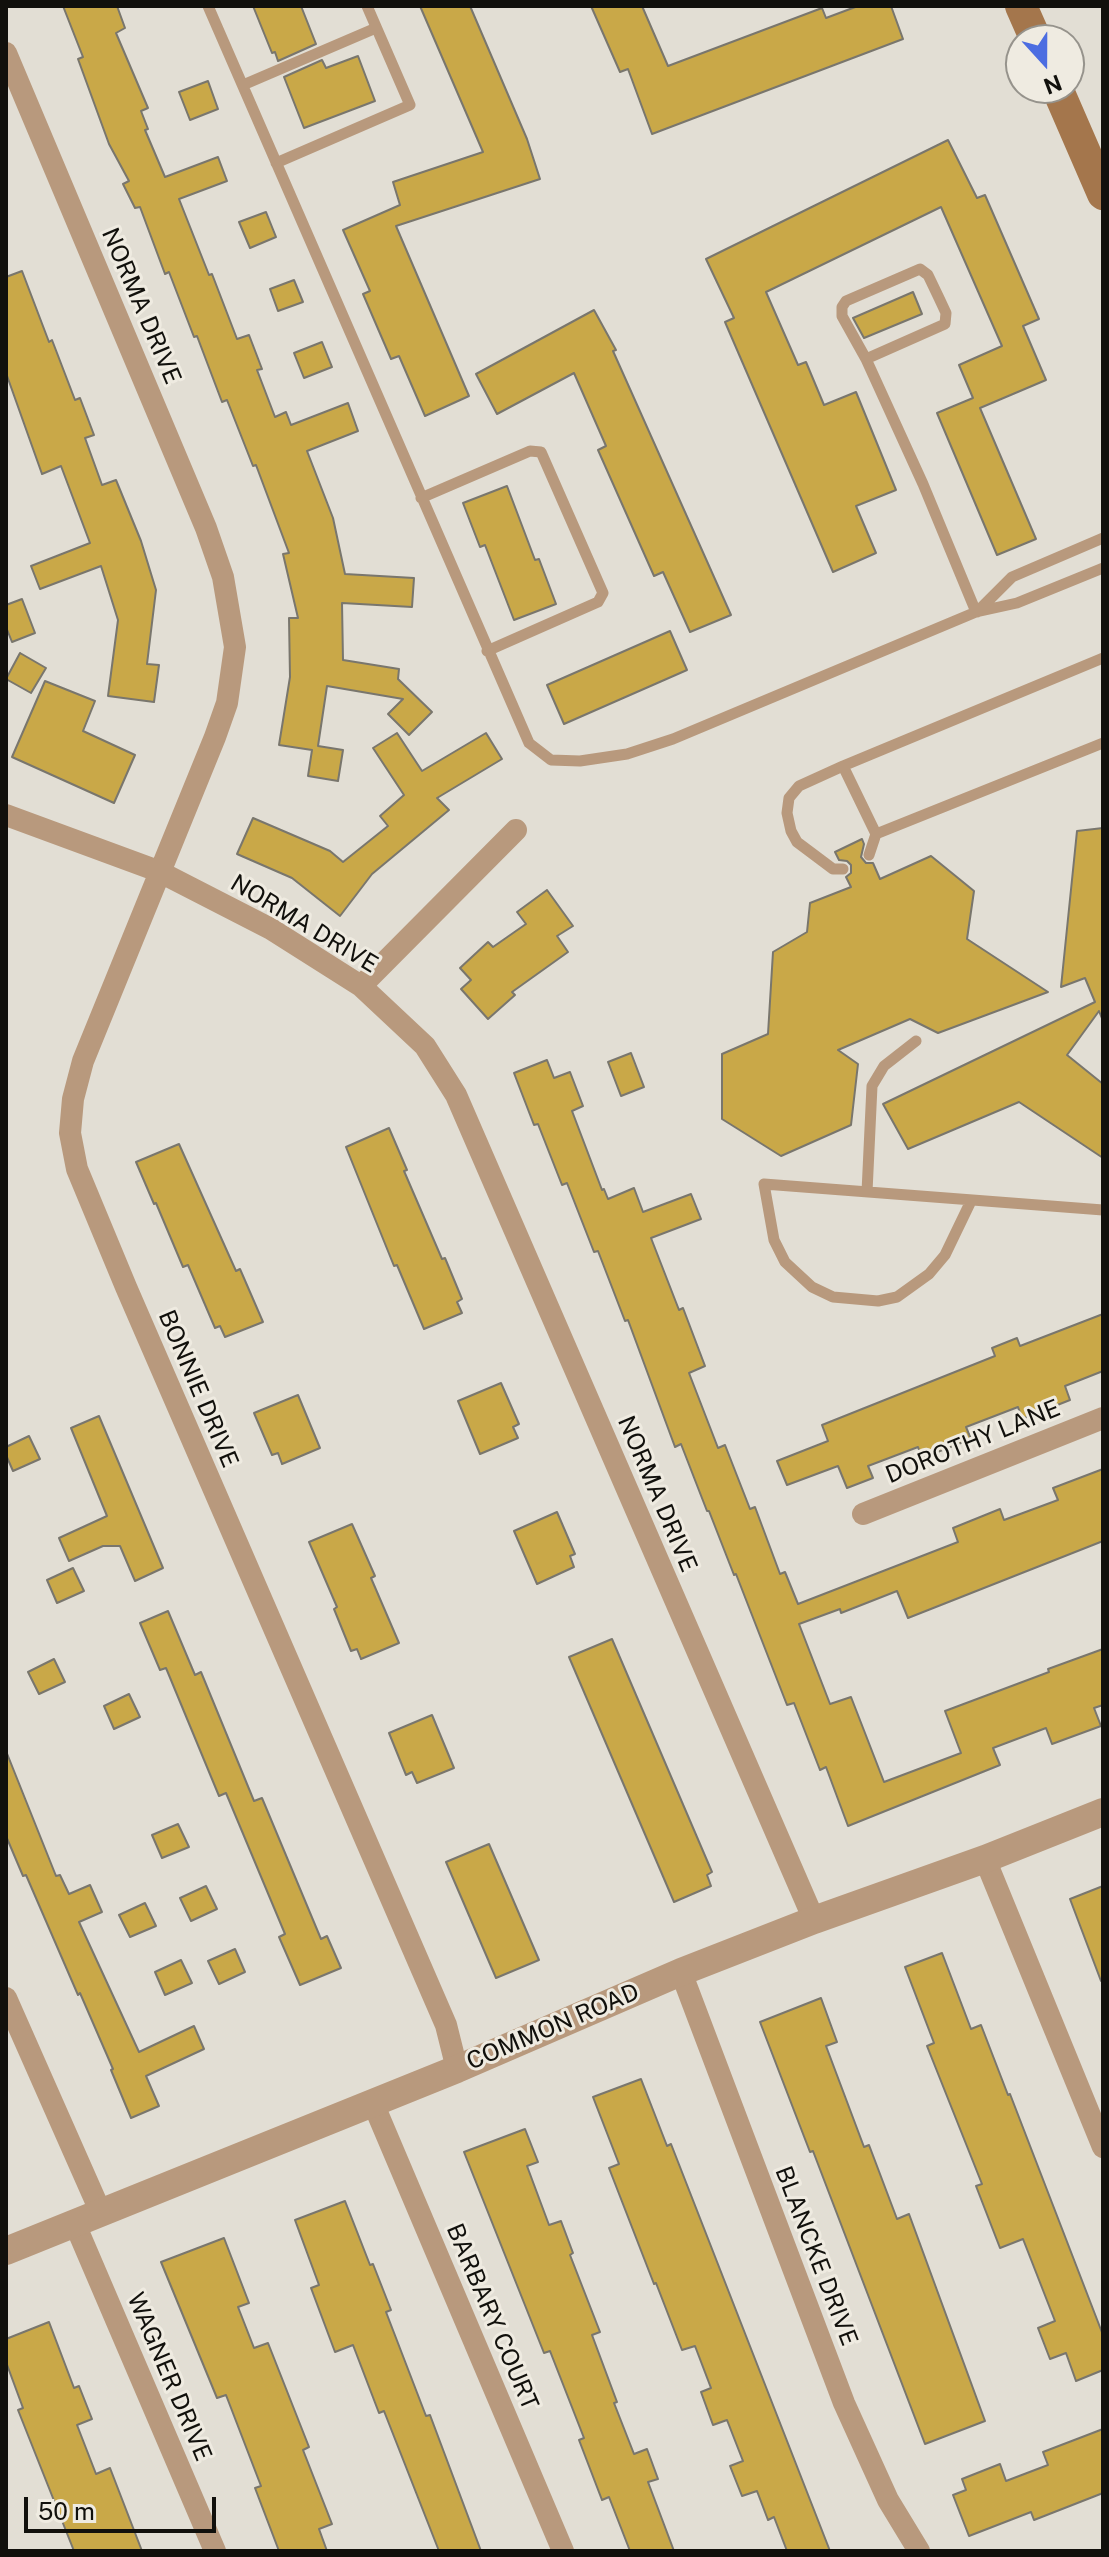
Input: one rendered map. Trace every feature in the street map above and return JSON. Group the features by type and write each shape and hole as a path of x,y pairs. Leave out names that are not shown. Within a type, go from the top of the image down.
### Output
{"main road":[{"path":"1065,104 1100,177"}],"street":[{"name":"NORMA DRIVE","path":"6,53 195,500 223,577 231,615 235,647 227,703 158,871 271,929 361,986 425,1046 456,1095 814,1920"},
{"path":"6,815 158,871"},
{"path":"361,986 516,830"},
{"name":"BONNIE DRIVE","path":"158,871 73,1099 70,1133 77,1169 446,2025 457,2069"},
{"name":"DOROTHY LANE","path":"863,1514 1103,1418"},
{"name":"COMMON ROAD","path":"6,2251 457,2069 681,1972 1103,1812"},
{"path":"985,1859 1103,2147"},
{"name":"BLANCKE DRIVE","path":"681,1972 844,2403 888,2500 919,2551"},
{"name":"WAGNER DRIVE","path":"6,1998 215,2551"},
{"name":"BARBARY COURT","path":"373,2103 563,2551"}],"lane":[{"path":"210,6 487,651 529,743 551,760 580,761 627,754 673,739 976,612 1017,603 1103,568"},
{"path":"276,163 410,105 367,6"},
{"path":"243,85 376,28"},
{"path":"866,359 945,324 946,313 928,275 920,269 846,301 842,316 866,359 923,484 976,612"},
{"path":"421,498 530,451 541,452 603,593 598,602 487,651"},
{"path":"976,612 1012,577 1103,538"},
{"path":"843,869 833,869 797,842 791,831 787,813 789,798 799,786 1103,658"},
{"path":"876,834 1103,743"},
{"path":"843,766 876,834 869,855"},
{"path":"867,1192 872,1086 884,1066 916,1041"},
{"path":"971,1201 945,1255 929,1274 897,1297 878,1301 833,1297 812,1287 785,1262 774,1240 764,1184 1103,1210"}],"building":[{"path":"63,6 117,6 125,28 116,33 148,108 141,111 148,129 145,130 165,177 218,157 227,181 179,199 237,339 249,335 262,369 257,370 275,417 286,412 291,425 348,403 358,431 307,451 333,518 345,574 414,578 412,607 342,603 343,660 399,669 398,679 432,712 409,735 388,714 403,699 327,686 318,746 343,750 338,781 308,776 312,750 279,745 290,677 289,618 298,618 283,554 289,553 256,465 253,466 227,400 222,402 169,272 165,274 140,207 135,208 123,184 129,181 109,144 78,59 83,57"},
{"path":"253,6 301,6 316,44 278,61"},
{"path":"420,6 470,6 527,139 540,179 396,226 469,396 425,416 399,356 391,359 363,294 370,291 343,230 400,205 393,182 483,152"},
{"path":"591,6 642,6 668,66 822,8 826,18 858,6 891,6 903,39 652,134 628,69 620,72"},
{"path":"358,56 375,101 304,128 284,77 322,60 326,68"},
{"path":"208,81 218,109 190,120 179,92"},
{"path":"948,140 977,198 985,195 1039,319 1023,326 1046,380 980,408 1036,539 997,555 937,413 973,398 959,365 1002,346 941,207 766,292 798,365 806,362 824,405 856,392 896,490 856,506 876,553 833,572 725,322 734,318 706,259"},
{"path":"266,212 276,237 250,248 239,222"},
{"path":"22,271 49,342 52,340 75,400 80,398 94,435 85,438 102,485 116,480 141,541 156,590 147,664 159,665 154,702 108,696 118,620 101,566 40,589 31,566 90,543 61,466 42,474 6,373 6,277"},
{"path":"294,280 303,302 278,311 270,289"},
{"path":"913,292 922,314 864,338 853,318"},
{"path":"594,310 616,350 613,351 731,615 690,632 663,572 654,576 598,450 606,446 574,373 497,414 476,374"},
{"path":"322,342 332,367 304,378 294,353"},
{"path":"507,486 535,560 539,559 556,604 514,620 485,545 480,547 463,503"},
{"path":"22,599 35,633 12,642 6,627 6,605"},
{"path":"670,631 687,670 564,724 547,685"},
{"path":"20,653 46,668 31,693 6,679"},
{"path":"45,681 95,701 83,731 135,755 114,803 12,757"},
{"path":"397,733 422,771 486,733 502,759 437,798 449,810 372,874 340,916 292,878 237,854 253,818 330,851 343,862 388,826 380,816 404,795 373,748"},
{"path":"1103,828 1103,1021 1099,1011 1067,1055 1103,1084 1103,1158 1019,1102 908,1149 883,1104 1095,1002 1085,978 1061,987 1077,831"},
{"path":"862,839 861,857 866,863 873,863 880,879 931,856 974,891 967,939 1048,992 938,1033 910,1019 838,1050 858,1064 851,1125 781,1156 722,1119 722,1054 768,1034 773,952 807,932 810,903 851,887 846,877 851,873 851,865 839,860 835,852"},
{"path":"547,890 573,926 557,936 568,952 512,992 515,995 488,1019 461,989 471,980 460,968 488,942 493,947 526,924 517,912"},
{"path":"631,1053 644,1087 621,1096 608,1062"},
{"path":"547,1060 554,1078 570,1072 583,1106 572,1111 608,1199 634,1188 643,1212 691,1194 701,1219 651,1238 705,1366 689,1373 718,1448 725,1445 750,1509 755,1507 780,1574 785,1572 798,1604 958,1542 953,1528 1000,1509 1004,1520 1058,1500 1053,1488 1103,1469 1103,1541 908,1618 897,1591 841,1613 840,1609 799,1624 830,1704 851,1697 884,1782 961,1753 945,1711 1103,1649 1103,1705 1094,1708 1101,1726 1052,1744 1046,1728 993,1748 1000,1765 848,1826 826,1767 820,1770 794,1703 787,1705 681,1444 675,1447 628,1320 625,1321 598,1251 594,1252 567,1183 562,1185 538,1124 534,1125 514,1073"},
{"path":"389,1128 407,1170 404,1171 462,1299 457,1302 462,1313 424,1329 397,1265 394,1266 346,1147"},
{"path":"179,1144 236,1271 240,1269 263,1322 225,1337 220,1326 215,1328 188,1265 183,1267 136,1162"},
{"path":"1103,1314 1103,1371 1065,1386 1070,1400 1022,1419 1018,1407 966,1427 971,1439 922,1458 918,1447 868,1466 873,1478 847,1488 838,1466 787,1485 777,1461 828,1441 822,1425 995,1356 992,1348 1017,1338 1020,1346"},
{"path":"501,1383 519,1424 513,1427 518,1438 480,1454 458,1401"},
{"path":"298,1395 320,1448 282,1464 278,1453 272,1455 254,1413"},
{"path":"99,1416 163,1568 135,1581 120,1546 103,1546 69,1561 59,1538 107,1516 71,1428"},
{"path":"29,1436 40,1459 13,1471 6,1447"},
{"path":"557,1512 575,1554 570,1556 574,1567 537,1584 514,1531"},
{"path":"352,1524 399,1643 361,1659 357,1649 351,1651 334,1609 337,1607 309,1542"},
{"path":"73,1568 84,1591 57,1603 47,1580"},
{"path":"168,1611 195,1675 201,1672 254,1801 262,1798 321,1939 327,1936 341,1968 300,1985 279,1937 285,1934 226,1793 219,1796 166,1668 160,1670 140,1623"},
{"path":"612,1639 712,1872 707,1875 711,1886 674,1902 569,1657"},
{"path":"54,1659 65,1682 39,1694 28,1672"},
{"path":"129,1694 140,1717 114,1729 104,1706"},
{"path":"432,1715 454,1768 417,1783 412,1772 406,1775 389,1733"},
{"path":"6,1751 56,1876 60,1875 69,1894 90,1885 102,1912 79,1922 139,2052 194,2026 204,2049 146,2076 159,2106 131,2118 80,1993 78,1995 6,1836"},
{"path":"178,1824 189,1847 162,1858 152,1835"},
{"path":"489,1844 539,1960 496,1978 446,1862"},
{"path":"206,1886 217,1909 191,1921 180,1898"},
{"path":"1103,1886 1103,1981 1101,1981 1070,1899"},
{"path":"145,1903 156,1926 130,1937 119,1915"},
{"path":"235,1949 245,1972 219,1984 208,1961"},
{"path":"942,1953 971,2029 981,2025 1103,2335 1103,2370 1076,2381 1066,2353 1050,2359 1038,2328 1055,2321 1023,2239 1000,2248 976,2186 982,2184 927,2046 934,2043 905,1967"},
{"path":"181,1960 192,1983 165,1995 155,1972"},
{"path":"821,1998 837,2042 826,2046 864,2147 869,2145 897,2219 909,2214 985,2421 925,2444 760,2022"},
{"path":"641,2079 667,2146 671,2144 830,2551 787,2551 774,2517 768,2520 757,2491 742,2496 730,2466 743,2461 727,2420 713,2425 701,2392 711,2388 695,2346 682,2350 654,2284 609,2168 619,2164 593,2097"},
{"path":"525,2129 538,2162 527,2166 549,2225 561,2221 573,2253 570,2255 600,2332 592,2335 617,2402 614,2403 634,2454 647,2449 658,2479 648,2482 674,2551 630,2551 609,2497 602,2500 579,2440 584,2438 550,2351 544,2353 464,2152"},
{"path":"345,2201 391,2310 386,2312 426,2416 430,2415 481,2551 439,2551 384,2411 379,2413 353,2345 335,2352 311,2288 319,2285 295,2220"},
{"path":"224,2238 249,2303 238,2307 254,2348 268,2343 309,2447 303,2450 332,2524 319,2529 327,2551 279,2551 255,2488 261,2486 226,2395 217,2398 161,2262"},
{"path":"49,2322 74,2388 79,2386 92,2419 77,2425 96,2474 110,2468 142,2551 74,2551 18,2410 23,2408 6,2362 6,2339"},
{"path":"1103,2429 1103,2493 1034,2520 1031,2512 969,2536 953,2495 966,2490 962,2479 1000,2464 1006,2481 1048,2465 1043,2452"}]}
